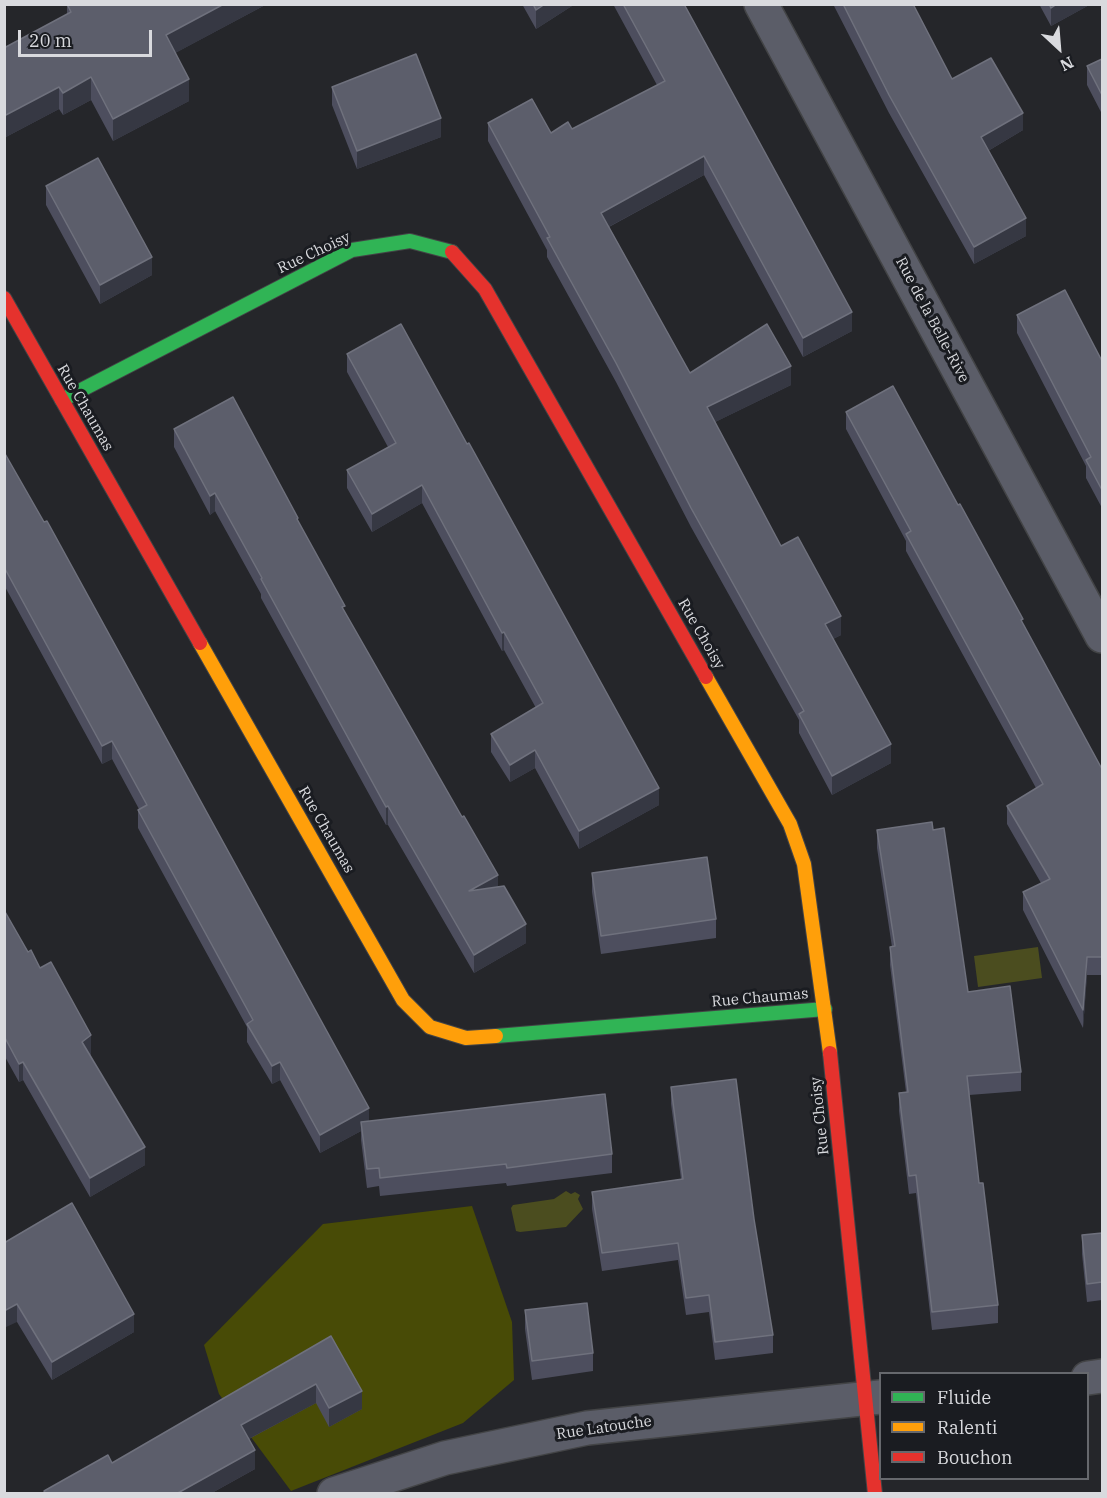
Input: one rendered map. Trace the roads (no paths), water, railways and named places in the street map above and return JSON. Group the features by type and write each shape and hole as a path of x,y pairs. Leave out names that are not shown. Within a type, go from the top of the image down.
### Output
{"street":[{"name":"Rue de la Belle-Rive","path":"761,4 1102,636"},
{"name":"Rue Choisy","path":"62,400 352,250 410,241 452,252 485,289 790,825 804,864 825,1009 874,1398 875,1494"},
{"name":"Rue Chaumas","path":"4,298 403,1000 430,1027 466,1038 825,1009"},
{"name":"Rue Latouche","path":"334,1494 445,1458 587,1428 874,1398"}]}
